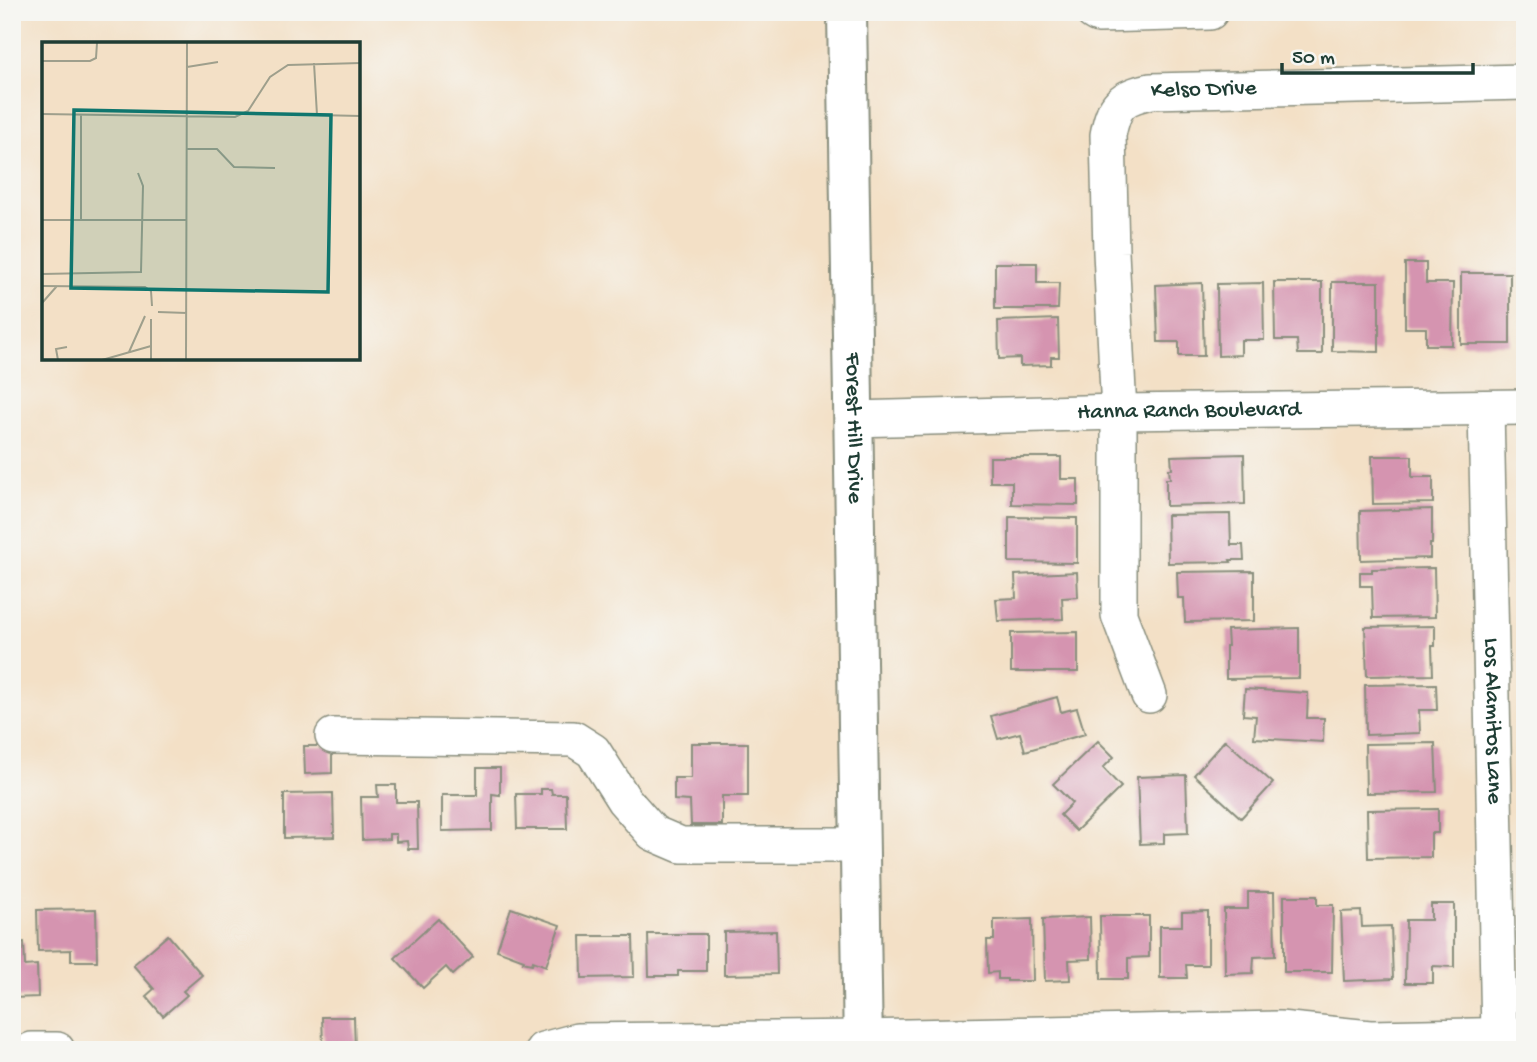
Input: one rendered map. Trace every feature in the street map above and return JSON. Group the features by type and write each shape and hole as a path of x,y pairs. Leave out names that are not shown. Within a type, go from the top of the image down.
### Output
{"main road":[{"name":"Forest Hill Drive","path":"847,12 862,1044"}],"street":[{"path":"1093,12 1098,15 1210,12"},
{"name":"Kelso Drive","path":"1149,695 1119,615 1119,412 1108,135 1111,119 1119,104 1132,95 1152,91 1525,82"},
{"name":"Hanna Ranch Boulevard","path":"853,419 1119,412 1525,407"},
{"name":"Los Alamitos Lane","path":"1486,408 1512,1035"},
{"path":"333,736 574,739 593,751 624,800 653,833 681,845 859,845"},
{"path":"543,1050 577,1041 862,1044 1279,1029 1370,1038 1512,1035"},
{"path":"32,1050 57,1050"}],"building":[{"path":"995,263 1037,263 1037,283 1059,283 1058,309 995,309"},
{"path":"1405,263 1426,263 1426,283 1453,283 1452,345 1426,345 1426,328 1405,328"},
{"path":"1461,273 1510,273 1510,344 1461,344"},
{"path":"1274,282 1322,282 1322,354 1298,354 1297,340 1275,340"},
{"path":"1332,282 1379,282 1379,352 1332,351"},
{"path":"1202,283 1204,356 1179,356 1179,342 1158,342 1156,285"},
{"path":"1263,283 1264,340 1241,340 1241,355 1218,356 1217,284"},
{"path":"1058,319 1059,357 1051,357 1051,365 1020,366 1020,358 999,359 998,321"},
{"path":"1244,454 1245,504 1166,506 1166,479 1170,479 1171,456"},
{"path":"1372,456 1412,456 1412,477 1433,477 1433,503 1373,504"},
{"path":"990,457 1061,457 1061,479 1078,479 1078,505 1012,504 1012,482 990,482"},
{"path":"1432,509 1430,558 1361,560 1360,511"},
{"path":"1230,514 1231,545 1243,545 1244,560 1168,563 1167,515"},
{"path":"1009,517 1077,518 1077,563 1009,562"},
{"path":"1434,568 1435,617 1373,618 1372,586 1360,586 1360,572 1372,572 1372,569"},
{"path":"1254,571 1254,621 1185,622 1184,598 1178,598 1177,572"},
{"path":"1077,572 1078,597 1062,598 1063,619 998,621 996,599 1016,598 1015,575"},
{"path":"1435,626 1435,646 1432,646 1433,675 1367,676 1365,627"},
{"path":"1299,628 1299,678 1226,679 1227,630"},
{"path":"1078,632 1078,672 1011,672 1011,633"},
{"path":"1436,684 1437,710 1419,710 1420,733 1366,735 1365,685"},
{"path":"1245,689 1308,693 1307,718 1324,718 1323,742 1254,738 1256,716 1243,715"},
{"path":"1057,697 1061,712 1077,708 1085,734 1025,751 1020,733 998,739 991,716"},
{"path":"1225,740 1273,783 1241,818 1194,775"},
{"path":"1098,741 1114,757 1103,768 1121,787 1076,831 1060,815 1072,803 1053,784"},
{"path":"691,743 748,743 748,796 722,796 722,825 691,825 690,801 674,800 674,778 691,778"},
{"path":"1435,743 1437,792 1366,793 1365,744"},
{"path":"304,746 332,746 332,773 305,774"},
{"path":"477,768 500,768 500,795 492,794 492,830 442,831 442,795 477,795"},
{"path":"1186,775 1188,833 1164,834 1164,843 1140,844 1137,777"},
{"path":"377,785 396,785 396,802 417,802 418,849 408,849 407,841 396,842 396,834 389,834 389,839 362,840 361,797 378,797"},
{"path":"541,789 551,789 552,794 566,794 567,829 517,829 516,794 541,794"},
{"path":"333,793 334,837 284,838 284,794"},
{"path":"1438,809 1438,833 1431,833 1431,857 1368,858 1367,810"},
{"path":"1248,892 1274,892 1275,956 1254,957 1253,973 1225,974 1224,909 1248,909"},
{"path":"1284,896 1317,896 1317,905 1333,905 1332,972 1284,972"},
{"path":"1431,904 1454,904 1454,967 1433,966 1433,983 1405,983 1406,920 1431,920"},
{"path":"511,908 560,925 546,966 533,961 532,964 523,962 524,960 497,950"},
{"path":"96,909 97,961 71,961 71,950 38,951 37,910"},
{"path":"1208,911 1208,965 1186,965 1187,978 1160,978 1160,926 1182,926 1182,912"},
{"path":"1361,911 1362,927 1391,926 1393,979 1344,981 1341,912"},
{"path":"1100,916 1149,916 1149,957 1128,958 1128,979 1101,979"},
{"path":"1090,917 1091,959 1069,960 1070,980 1045,981 1043,919"},
{"path":"438,919 473,957 453,975 446,967 423,988 395,958"},
{"path":"1032,919 1033,981 1007,981 998,979 998,972 988,973 987,940 994,940 994,920"},
{"path":"12,930 15,930 15,943 24,942 25,966 37,965 38,997 12,998"},
{"path":"776,931 777,974 724,975 724,932"},
{"path":"648,934 706,934 706,971 678,971 678,976 649,976"},
{"path":"168,935 202,975 183,991 187,995 163,1016 146,996 154,989 133,965"},
{"path":"581,936 633,936 634,977 582,978"},
{"path":"322,1017 354,1017 355,1050 309,1050 309,1043 323,1043"},
{"path":"184,1043 225,1046 225,1050 184,1050"}]}
